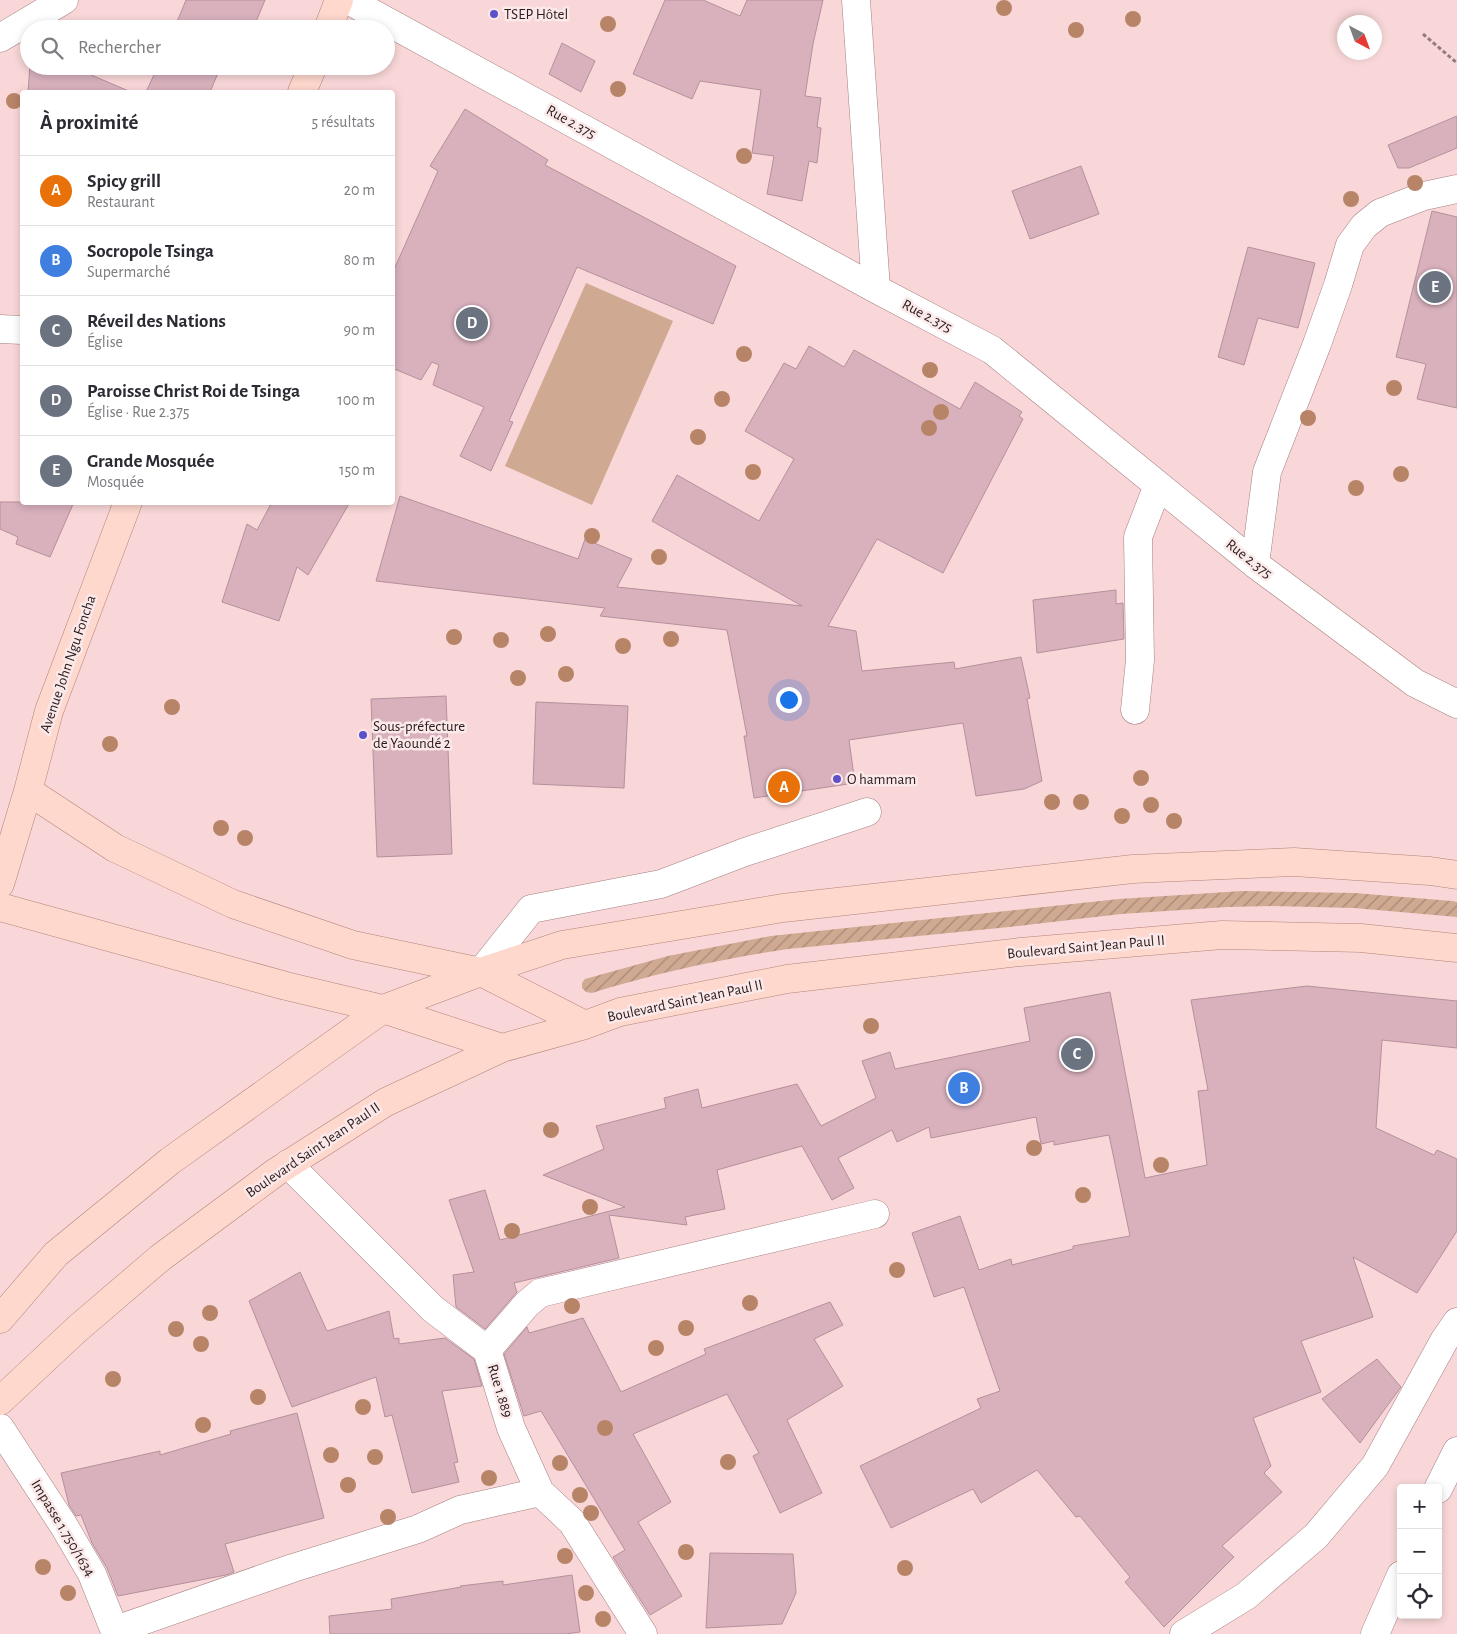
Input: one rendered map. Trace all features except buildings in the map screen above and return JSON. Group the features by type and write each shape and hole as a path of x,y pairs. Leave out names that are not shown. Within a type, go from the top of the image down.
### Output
{"main road":[{"path":"331,20 339,0"},
{"path":"303,90 309,75"},
{"name":"Avenue John Ngu Foncha","path":"0,884 8,828 28,791 49,711 127,505"},
{"path":"28,791 114,848 233,904 353,945 481,972 585,1025"},
{"path":"0,1319 56,1254 170,1161 383,1009 481,972 562,945 783,908 1133,869 1294,862 1430,871 1457,875"},
{"path":"0,907 286,986 383,1009 502,1048"},
{"name":"Boulevard Saint Jean Paul II","path":"0,1401 77,1329 160,1258 288,1164 386,1102 502,1048 585,1025 620,1012 787,979 1030,951 1222,935 1361,938 1457,948"}],"street":[{"path":"30,20 64,0"},
{"name":"Rue 2.375","path":"348,0 385,20"},
{"path":"856,0 876,289"},
{"path":"0,38 20,26"},
{"name":"Rue 2.375","path":"395,26 876,289 992,350 1255,564 1415,683 1457,704"},
{"path":"1255,564 1267,472 1320,335 1350,246 1364,226 1380,213 1424,196 1457,190"},
{"path":"0,329 20,330"},
{"path":"1135,710 1140,660 1138,537 1158,485"},
{"path":"481,972 531,909 661,884 745,852 867,812"},
{"name":"Rue 1.889","path":"288,1164 433,1309 487,1350 512,1428 540,1492 572,1522 643,1634"},
{"path":"487,1350 527,1304 540,1293 875,1214"},
{"path":"1184,1634 1246,1596 1316,1536 1375,1466 1457,1322"},
{"name":"Impasse 1.750/1634","path":"0,1428 64,1526 92,1574 116,1632"},
{"path":"1440,1484 1457,1451"},
{"path":"116,1632 293,1568 418,1529 460,1510 540,1492"},
{"path":"1375,1634 1397,1584"}],"path":[{"path":"1423,34 1457,63"}],"shaded area":[{"path":"586,283 673,321 592,505 505,466"},
{"path":"1242,891 1355,893 1452,901 1457,902 1457,917 1354,908 1272,906 1121,914 788,949 689,967 592,993 586,992 582,988 582,983 585,979 668,956 771,936 1119,899"}],"place":[{"name":"TSEP Hôtel","path":"494,14"},
{"name":"Grande Mosquée","path":"1435,287"},
{"name":"Paroisse Christ Roi de Tsinga","path":"472,323"},
{"name":"Sous-préfecture de Yaoundé 2","path":"363,735"},
{"name":"O hammam","path":"837,779"},
{"name":"Spicy grill","path":"784,787"},
{"name":"Réveil des Nations","path":"1077,1054"},
{"name":"Socropole Tsinga","path":"964,1088"}]}
